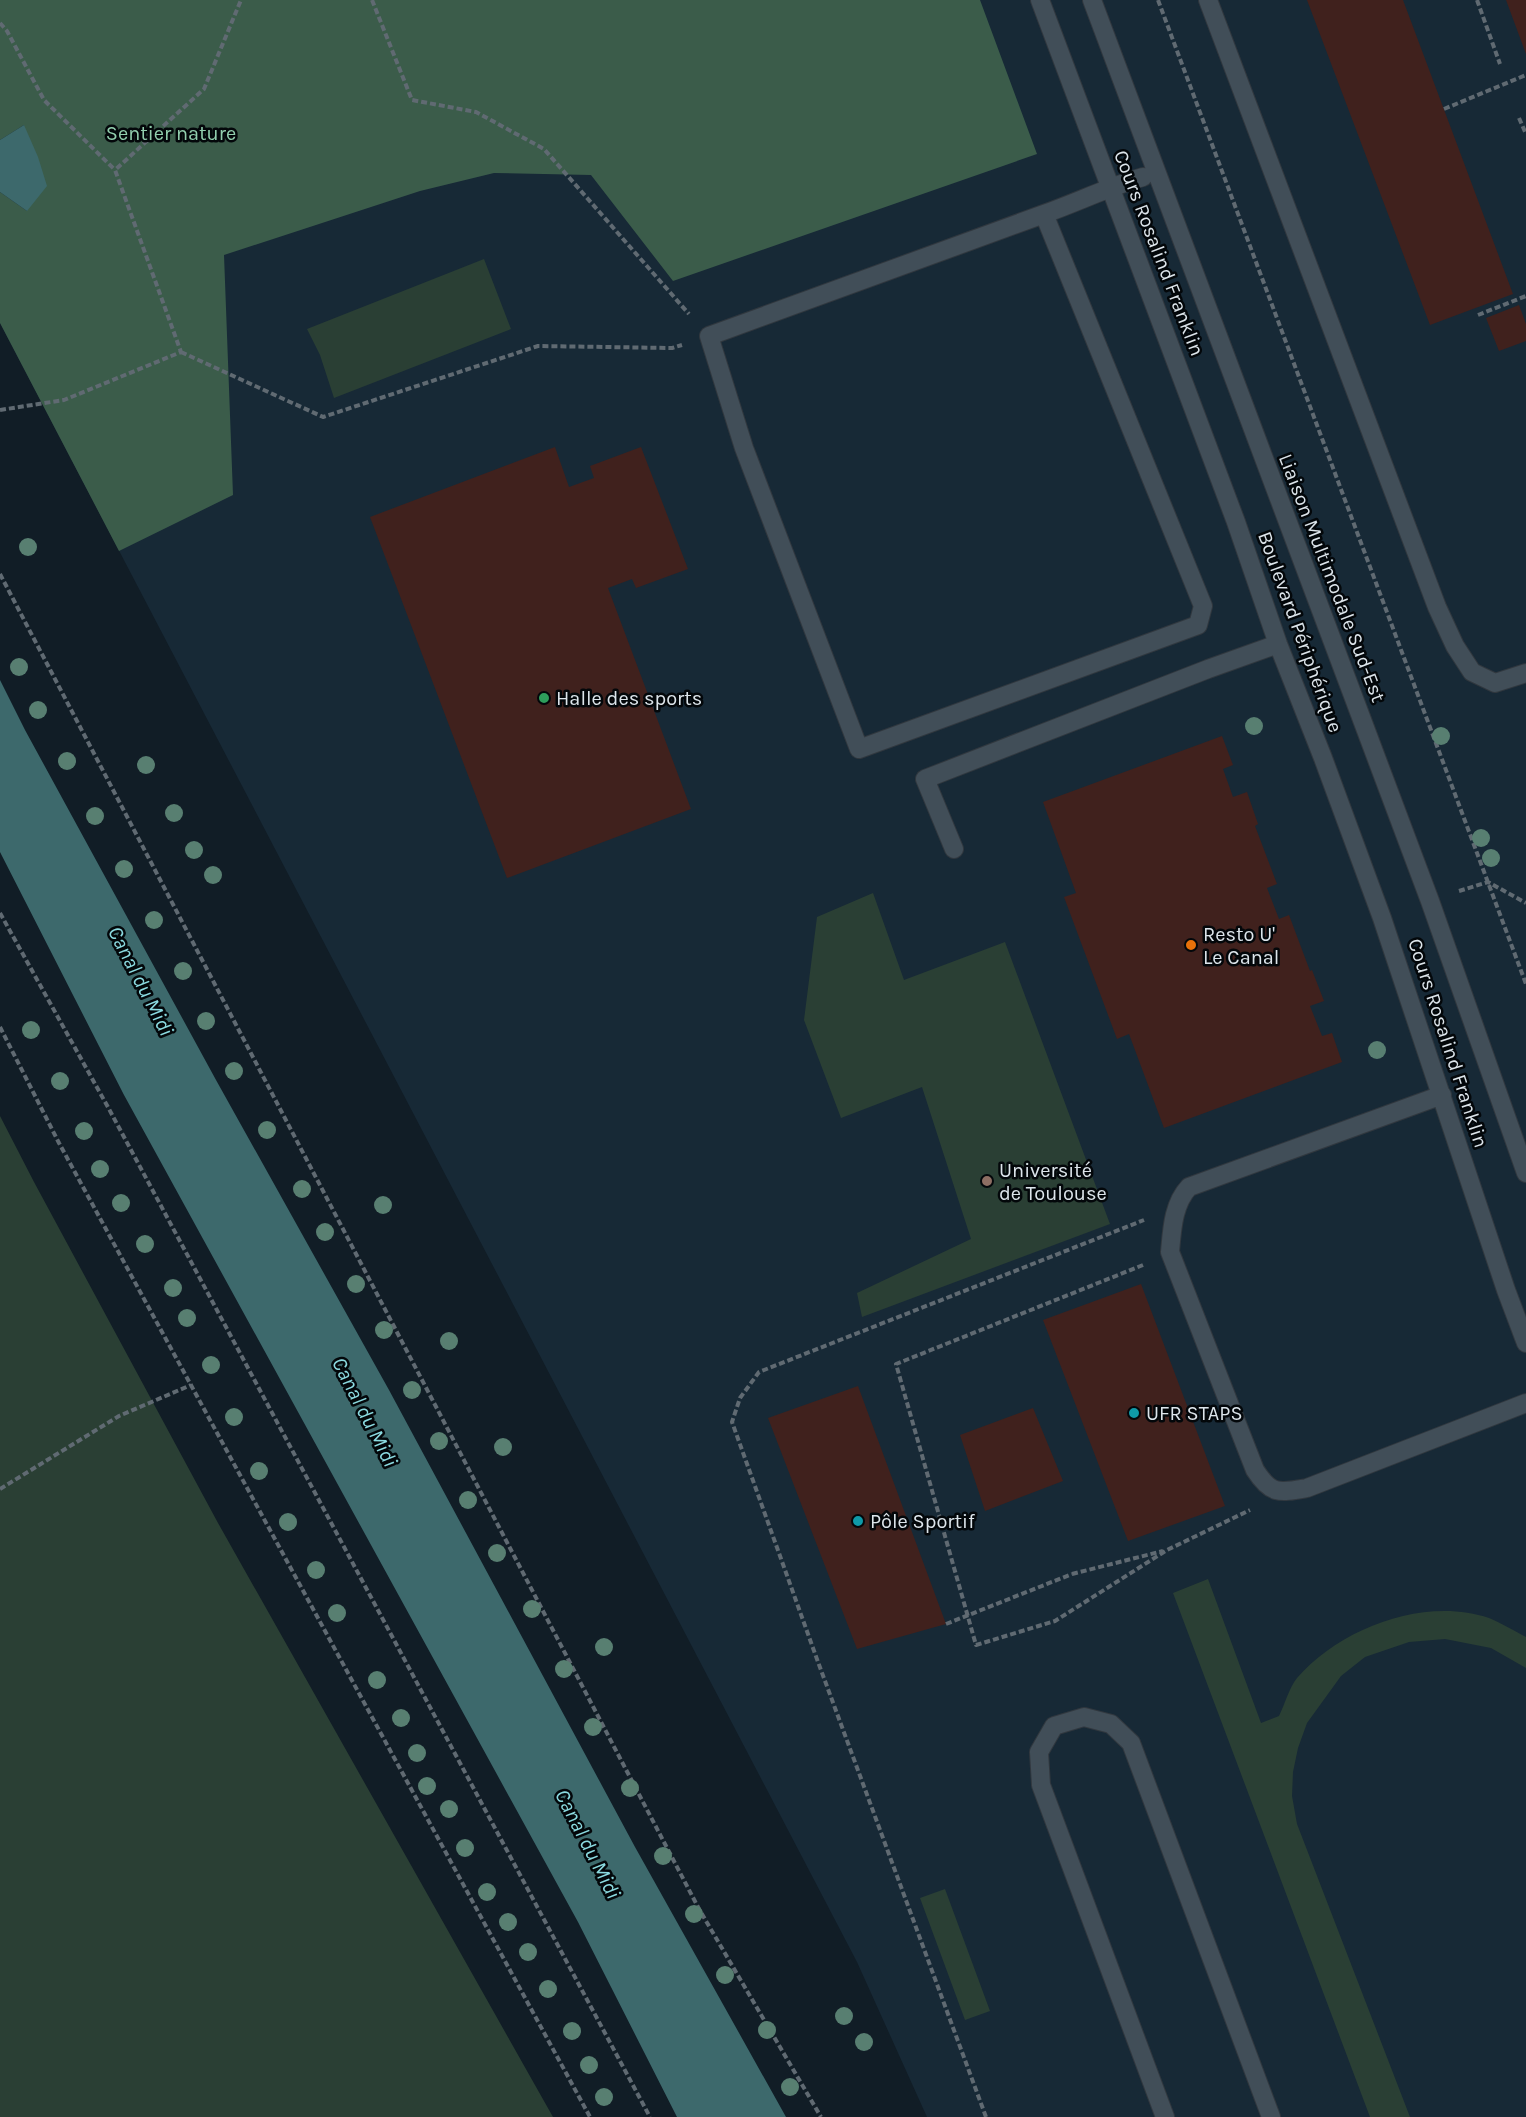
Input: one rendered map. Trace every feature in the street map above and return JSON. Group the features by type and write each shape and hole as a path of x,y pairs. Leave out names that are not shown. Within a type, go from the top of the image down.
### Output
{"street":[{"name":"Cours Rosalind Franklin","path":"1040,0 1236,522"},
{"name":"Liaison Multimodale Sud-Est","path":"1092,0 1430,901 1526,1173"},
{"path":"1208,0 1437,607 1455,646 1472,672 1495,683 1526,673"},
{"path":"1044,214 1203,606 1198,625 859,749 744,448 709,336 1044,214 1110,186 1143,177"},
{"name":"Boulevard Périphérique","path":"1236,522 1278,644 1323,758"},
{"path":"954,849 925,779 1278,644"},
{"name":"Cours Rosalind Franklin","path":"1323,758 1382,918 1526,1343"},
{"path":"1442,1095 1189,1187 1182,1194 1173,1223 1170,1252 1255,1470 1263,1482 1274,1491 1286,1492 1307,1488 1526,1403"},
{"path":"1165,2117 1041,1785 1039,1752 1054,1726 1084,1717 1112,1724 1131,1743 1271,2117"}],"path":[{"path":"115,170 204,89 241,0"},
{"path":"0,23 7,31 44,100 115,170 181,352 323,417 538,346 672,348 709,336 544,149 476,112 412,100 372,0"},
{"path":"1158,0 1526,984"},
{"path":"1477,0 1500,64"},
{"path":"1443,109 1526,75"},
{"path":"1519,118 1526,134"},
{"path":"1478,315 1526,296"},
{"path":"0,410 64,400 181,352"},
{"path":"0,574 699,1909 821,2117"},
{"path":"1453,893 1488,882 1526,903"},
{"path":"0,913 115,1120 650,2117"},
{"path":"0,1027 59,1143 590,2117"},
{"path":"986,2117 732,1422 740,1398 759,1372 1151,1217"},
{"path":"1149,1263 896,1364 976,1645 1055,1621 1167,1550 1259,1506"},
{"path":"0,1489 119,1416 191,1385"},
{"path":"946,1624 1071,1574 1167,1550"}],"shaded area":[{"name":"Université de Toulouse","path":"0,0 1526,0 1526,2117 927,2117 857,1962 0,323"},
{"path":"484,259 511,329 334,398 320,355 307,329"},
{"path":"873,893 904,980 1005,942 1110,1224 862,1317 857,1293 971,1239 922,1087 841,1118 804,1020 817,917"},
{"path":"0,1116 218,1523 553,2117 0,2117"},
{"path":"1208,1579 1261,1723 1279,1716 1294,1682 1315,1660 1336,1644 1385,1621 1411,1614 1438,1611 1464,1612 1489,1618 1526,1637 1526,1668 1491,1648 1445,1639 1409,1642 1365,1657 1341,1676 1307,1723 1298,1748 1293,1772 1292,1796 1297,1824 1410,2117 1370,2117 1173,1593"},
{"path":"945,1889 990,2011 965,2020 920,1898"}],"green space":[{"name":"Sentier nature","path":"0,0 980,0 1037,154 673,281 591,175 494,173 420,191 224,255 233,495 119,551 0,323 0,192 27,211 24,125 0,140"}],"water":[{"path":"24,125 38,157 47,186 27,211 0,192 0,140"},
{"name":"Canal du Midi","path":"0,680 216,1080 389,1390 635,1847 786,2117 677,2117 578,1922 124,1095 0,852"}],"building":[{"path":"1307,0 1403,0 1513,294 1430,325"},
{"path":"1506,0 1526,0 1526,54"},
{"path":"1519,305 1526,324 1526,341 1499,351 1486,318"},
{"name":"Halle des sports","path":"555,447 569,487 594,478 590,466 641,447 688,569 636,588 632,579 608,588 691,809 507,878 370,517"},
{"name":"Resto U' Le Canal","path":"1222,736 1233,765 1223,769 1233,797 1247,792 1258,824 1255,826 1277,884 1267,888 1279,919 1289,915 1324,1001 1310,1006 1322,1036 1332,1033 1342,1062 1164,1128 1129,1034 1117,1039 1064,897 1076,893 1043,802"},
{"name":"UFR STAPS","path":"1141,1284 1225,1506 1128,1541 1043,1320"},
{"name":"Pôle Sportif","path":"858,1386 946,1624 857,1649 768,1418"},
{"path":"1033,1408 1063,1481 985,1511 960,1435"}],"place":[{"name":"Halle des sports","path":"544,698"},
{"name":"Resto U' Le Canal","path":"1191,945"},
{"name":"Université de Toulouse","path":"987,1181"},
{"name":"UFR STAPS","path":"1134,1413"},
{"name":"Pôle Sportif","path":"858,1521"}]}
